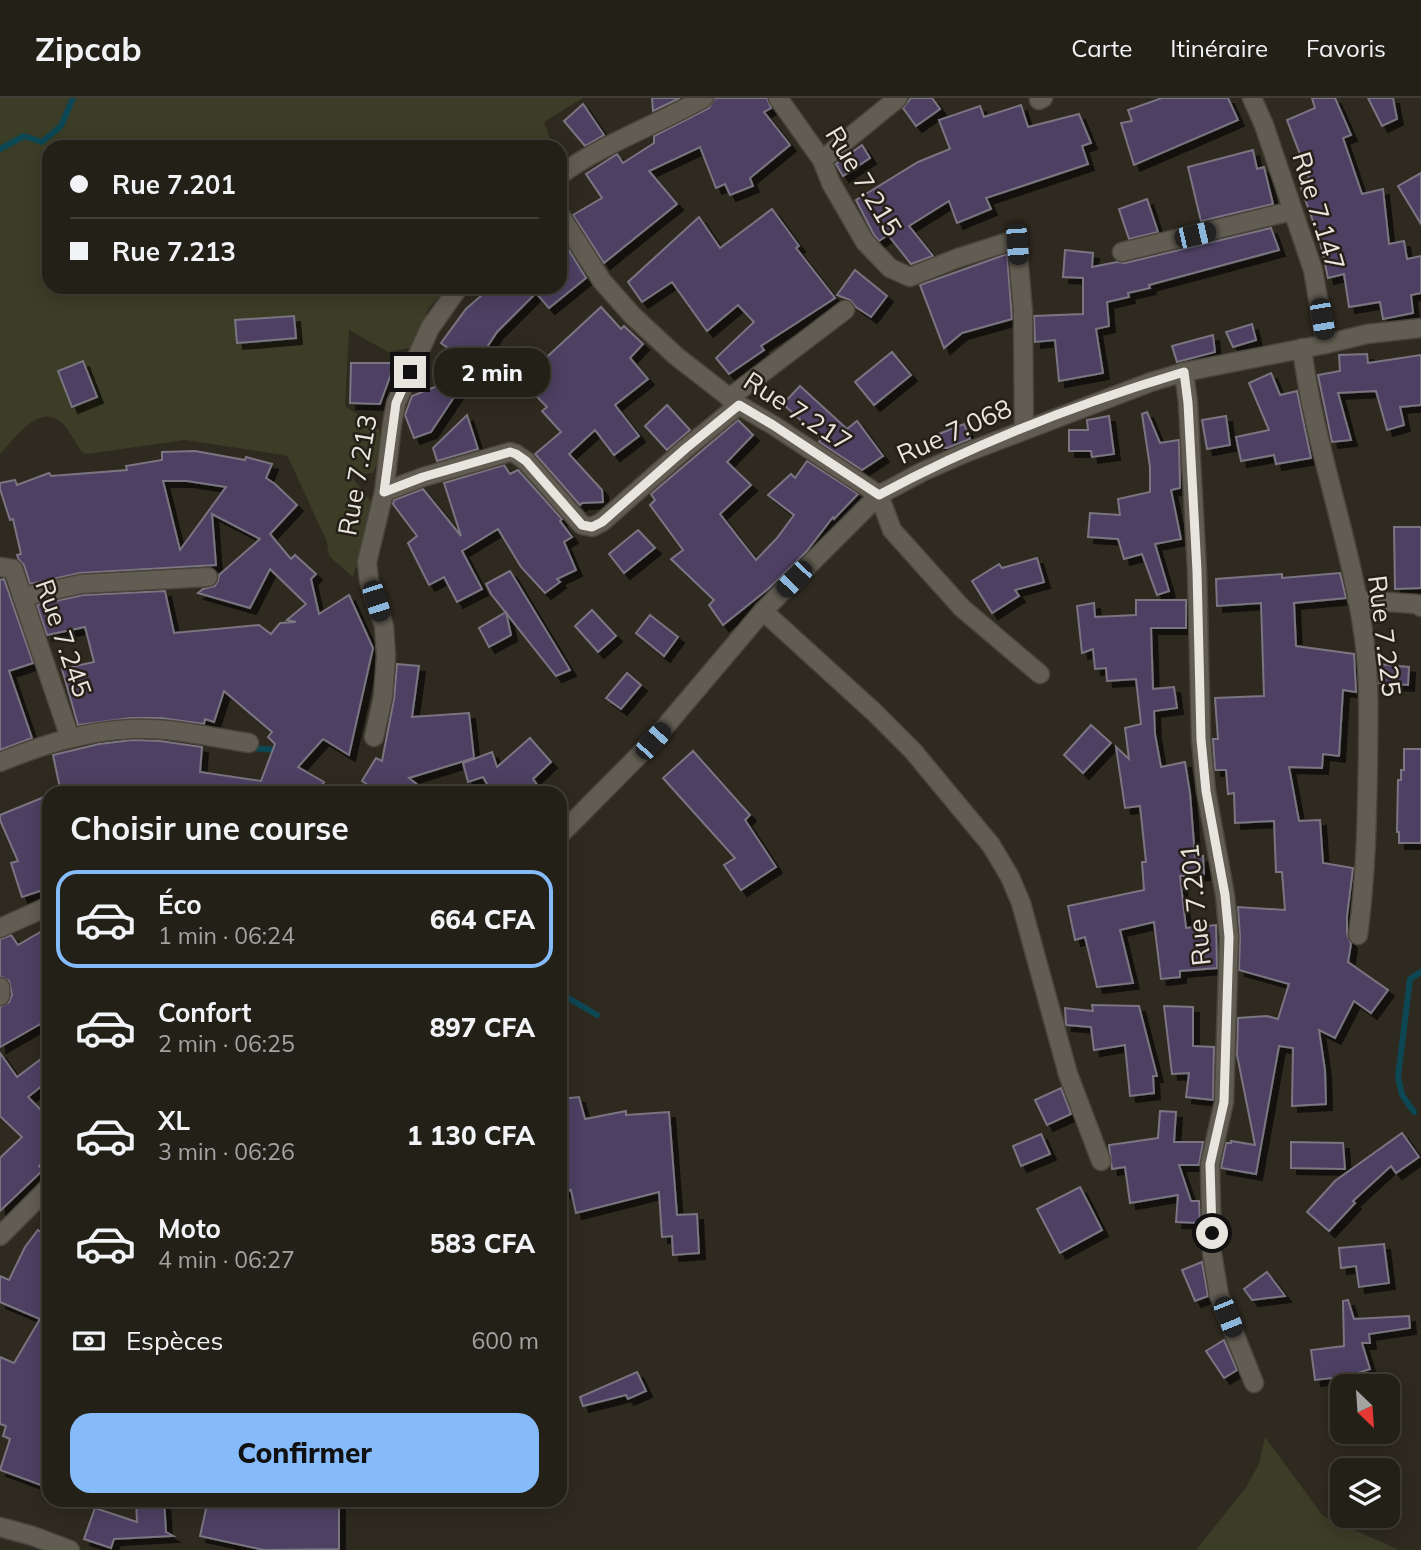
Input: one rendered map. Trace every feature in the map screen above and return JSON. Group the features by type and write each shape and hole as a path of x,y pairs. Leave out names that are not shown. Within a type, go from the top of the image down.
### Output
{"street":[{"path":"567,170 577,162 675,115 704,98"},
{"name":"Rue 7.215","path":"778,98 822,160 831,184 865,242 890,268 910,277 1011,240 1017,244 1023,311 1024,429"},
{"path":"822,160 898,98"},
{"name":"Rue 7.147","path":"1252,98 1268,136 1313,270 1326,344"},
{"path":"1122,252 1292,211"},
{"name":"Rue 7.217","path":"567,226 602,281 632,315 676,356 734,401 879,495"},
{"name":"Rue 7.213","path":"374,737 383,697 385,636 369,581 367,562 384,492 396,403 430,328 454,294"},
{"path":"384,492 423,477 510,452 526,461 582,525 592,527 602,522 685,449 734,401 845,310"},
{"name":"Rue 7.068","path":"567,828 653,741 763,611 879,495 922,472 1024,429 1184,372 1367,334 1421,328"},
{"name":"Rue 7.225","path":"1303,348 1321,449 1357,600 1369,688 1366,883 1358,935"},
{"name":"Rue 7.201","path":"1184,372 1197,571 1201,739 1206,791 1225,895 1229,937 1224,1102 1210,1164 1212,1253 1219,1295 1254,1382"},
{"path":"879,495 892,530 962,608 1040,674"},
{"name":"Rue 7.245","path":"0,567 13,569 70,738"},
{"path":"22,597 81,584 208,577"},
{"path":"1357,600 1417,604 1421,607"},
{"path":"763,611 913,751 991,845 1010,877 1021,904 1065,1063 1101,1161"},
{"path":"0,762 70,738 130,729 176,731 249,743"},
{"path":"0,928 42,909"},
{"path":"0,987 0,996"},
{"path":"0,1236 42,1194"},
{"path":"0,1527 70,1550"}],"green space":[{"path":"0,98 583,98 544,122 550,140 42,140 42,294 442,294 428,309 415,347 388,352 349,330 345,406 379,429 384,447 373,473 351,476 376,508 353,577 329,556 327,542 288,457 284,455 185,440 87,454 82,452 62,423 50,417 42,417 26,426 0,454"},
{"path":"1265,1437 1323,1516 1330,1519 1330,1528 1350,1528 1399,1550 1196,1550 1245,1489 1259,1464"}],"building":[{"path":"652,98 680,98 653,111"},
{"path":"715,98 767,98 771,108 764,112 790,145 750,178 753,186 730,195 725,184 716,188 700,147 649,171 677,204 604,263 573,215 602,198 586,174 617,154 623,163 654,143 654,136 709,108"},
{"path":"911,98 932,98 940,109 916,126 903,108"},
{"path":"1162,98 1228,98 1238,120 1134,165 1121,123 1132,121 1128,110"},
{"path":"1312,98 1335,98 1351,135 1343,138 1362,194 1383,189 1389,244 1404,241 1407,259 1421,256 1421,293 1411,295 1413,313 1383,319 1380,302 1349,307 1344,274 1328,278 1320,241 1299,182 1309,178 1287,120 1315,108"},
{"path":"1368,98 1393,98 1397,119 1382,126"},
{"path":"583,104 604,135 585,146 564,121"},
{"path":"1021,105 1028,127 1079,114 1091,143 1082,146 1088,164 986,198 991,209 957,223 949,201 909,226 933,256 911,264 888,235 879,241 856,200 918,162 950,149 939,120 980,106 984,117"},
{"path":"862,145 870,158 843,176 836,164"},
{"path":"1253,150 1257,169 1264,167 1273,204 1201,221 1188,167"},
{"path":"1421,173 1421,224 1398,186"},
{"path":"1147,199 1158,232 1129,239 1119,209"},
{"path":"772,209 799,246 796,248 835,298 761,346 764,350 729,374 716,358 754,322 738,305 707,331 672,282 642,302 628,282 699,217 720,248"},
{"path":"1271,228 1279,250 1149,285 1150,288 1128,293 1129,297 1107,302 1109,326 1096,329 1103,373 1059,381 1055,340 1035,342 1034,316 1083,314 1083,278 1063,277 1065,250 1093,253 1092,267 1125,263"},
{"path":"567,247 586,278 567,293"},
{"path":"1007,254 1012,319 962,333 944,348 920,285"},
{"path":"855,270 887,296 871,317 850,300 837,295"},
{"path":"483,294 535,294 497,332 474,367 441,343 466,309"},
{"path":"537,294 566,294 549,308"},
{"path":"601,307 621,329 624,326 643,344 630,358 648,379 615,405 639,436 614,455 595,430 569,454 602,490 603,502 580,505 535,454 561,432 542,411 547,407 512,371 526,357 536,367"},
{"path":"294,316 296,338 237,343 235,320"},
{"path":"1252,324 1256,340 1233,347 1226,332"},
{"path":"1213,335 1215,352 1177,362 1172,346"},
{"path":"892,352 911,375 874,405 855,382"},
{"path":"1367,354 1368,363 1421,355 1421,405 1400,407 1404,425 1387,430 1376,391 1338,393 1351,440 1332,442 1318,375 1340,371 1339,355"},
{"path":"83,361 97,397 72,407 58,371"},
{"path":"351,363 395,363 380,404 350,403"},
{"path":"470,373 431,432 414,438 405,415 412,396"},
{"path":"1271,373 1280,395 1297,391 1311,458 1276,464 1274,455 1241,461 1236,437 1269,430 1249,383"},
{"path":"800,386 847,429 857,421 883,456 862,470 819,442 821,439 783,404"},
{"path":"667,405 690,430 667,450 645,426"},
{"path":"1147,412 1160,443 1179,440 1180,488 1171,490 1181,539 1155,544 1169,591 1157,595 1142,554 1124,559 1118,539 1088,537 1090,513 1120,515 1118,499 1150,492 1150,467 1142,414"},
{"path":"467,415 478,449 437,461 433,448"},
{"path":"1109,416 1114,454 1092,457 1091,451 1069,451 1069,430 1088,430 1087,420"},
{"path":"1226,416 1230,445 1207,449 1202,420"},
{"path":"738,420 753,435 727,462 751,485 720,514 756,560 794,515 768,495 791,474 795,478 807,461 858,494 834,519 833,517 806,552 768,589 723,625 709,605 714,600 671,559 683,550 650,505 655,500 651,494"},
{"path":"964,424 970,439 941,448 936,435"},
{"path":"195,451 245,460 246,457 272,464 266,478 297,505 270,534 291,559 295,555 316,574 311,579 319,614 349,595 373,648 349,755 323,739 298,767 324,782 321,786 60,786 53,755 99,744 132,740 202,747 200,772 261,781 275,744 268,737 272,732 224,691 214,722 205,719 204,724 161,718 131,718 78,725 62,669 94,662 85,627 47,635 37,605 83,595 165,591 174,633 259,625 271,634 280,623 296,622 287,620 306,604 270,569 250,608 198,593 215,586 219,575 260,539 212,514 216,565 80,573 30,584 24,565 17,555 21,554 13,519 10,520 0,483 15,480 17,485 49,473 51,476 127,470 126,466 162,460 162,452","holes":["163,481 187,481 226,487 180,550"]},
{"path":"504,465 510,474 518,470 562,519 560,521 572,537 564,542 576,570 557,579 560,582 545,593 521,567 498,529 462,551 482,589 457,602 444,577 429,585 408,543 417,536 393,504 394,500 423,489 461,536 444,483"},
{"path":"1394,527 1421,527 1421,588 1395,589"},
{"path":"638,530 655,548 624,573 609,554"},
{"path":"1037,558 1044,582 1015,590 1019,596 992,613 972,581 999,564 1002,568"},
{"path":"510,571 570,670 556,676 491,594 486,584"},
{"path":"1340,573 1346,598 1294,603 1296,646 1354,654 1356,692 1343,690 1339,756 1323,754 1322,768 1289,767 1299,821 1320,820 1323,863 1353,868 1347,916 1347,934 1351,944 1348,962 1388,990 1371,1013 1354,1001 1335,1038 1319,1030 1325,1070 1326,1104 1292,1106 1293,1048 1279,1046 1256,1174 1221,1168 1226,1143 1231,1141 1255,1145 1237,1055 1238,1018 1267,1016 1278,1019 1289,984 1239,970 1238,907 1285,910 1282,872 1276,872 1274,821 1235,823 1234,793 1228,794 1226,770 1215,770 1213,739 1218,739 1215,698 1264,696 1261,603 1217,606 1216,579 1282,574 1282,578"},
{"path":"4,579 33,663 9,671 32,738 0,750 0,580"},
{"path":"1136,600 1186,600 1186,628 1151,628 1153,689 1174,687 1177,708 1154,711 1155,734 1161,767 1185,762 1195,857 1203,856 1204,874 1180,876 1186,928 1216,925 1217,968 1180,971 1180,977 1161,979 1154,922 1120,930 1133,983 1097,987 1085,937 1075,940 1068,906 1144,890 1142,862 1146,862 1140,806 1125,808 1116,747 1129,759 1125,728 1141,724 1136,679 1107,681 1106,668 1095,669 1093,649 1082,653 1077,606 1094,603 1095,617 1136,615"},
{"path":"592,610 616,636 598,652 575,626"},
{"path":"506,612 511,635 489,647 479,628"},
{"path":"650,615 678,637 664,656 636,633"},
{"path":"397,664 419,666 412,717 469,713 474,758 409,778 419,786 370,786 362,781 376,758 382,761 394,699"},
{"path":"1378,664 1409,667 1408,685 1379,683"},
{"path":"627,673 641,685 621,709 606,698"},
{"path":"1091,725 1111,743 1083,773 1064,755"},
{"path":"530,738 551,762 533,779 538,786 488,786 483,777 468,782 463,763 492,752 497,767"},
{"path":"1404,749 1421,749 1421,843 1399,843 1397,832 1398,780 1401,780 1401,770 1404,770"},
{"path":"693,751 750,815 745,820 776,867 741,890 724,865 735,858 663,778"},
{"path":"42,798 42,890 22,897 11,863 18,861 0,815"},
{"path":"42,931 42,1023 0,1047 0,1007 9,1002 12,995 9,981 0,976 0,939 11,935 18,945"},
{"path":"1092,1005 1139,1006 1157,1076 1153,1076 1154,1093 1130,1096 1125,1045 1094,1050 1091,1027 1066,1025 1065,1008 1093,1011"},
{"path":"1164,1006 1193,1007 1193,1046 1214,1047 1213,1100 1186,1097 1189,1073 1172,1074"},
{"path":"0,1053 17,1077 42,1058 42,1086 28,1097 42,1111 42,1162 39,1166 42,1171 0,1211 0,1158 22,1137 0,1116"},
{"path":"1061,1088 1071,1114 1047,1125 1035,1100"},
{"path":"579,1097 585,1119 626,1111 626,1115 669,1112 677,1215 697,1214 699,1253 673,1255 672,1236 662,1237 659,1192 576,1213 571,1190 567,1191 567,1098"},
{"path":"1160,1111 1176,1112 1174,1142 1203,1142 1199,1165 1179,1165 1191,1201 1199,1201 1200,1223 1176,1222 1178,1195 1130,1203 1125,1167 1112,1169 1109,1145 1158,1138"},
{"path":"1402,1133 1419,1157 1396,1173 1391,1166 1353,1201 1355,1203 1329,1231 1307,1212 1335,1181"},
{"path":"1041,1134 1050,1154 1021,1166 1013,1146"},
{"path":"1291,1142 1343,1143 1345,1169 1291,1168"},
{"path":"1080,1187 1102,1230 1060,1253 1037,1209"},
{"path":"38,1230 42,1233 42,1485 0,1470 10,1439 3,1436 6,1426 0,1424 0,1357 14,1363 40,1319 0,1302 0,1276 9,1280 25,1247"},
{"path":"1384,1244 1389,1283 1359,1287 1356,1266 1341,1268 1339,1248"},
{"path":"1202,1262 1208,1296 1195,1301 1182,1270"},
{"path":"1267,1272 1285,1296 1252,1300 1244,1289"},
{"path":"1348,1300 1354,1319 1409,1316 1410,1328 1369,1334 1370,1343 1362,1343 1370,1369 1355,1374 1330,1374 1330,1378 1315,1380 1311,1350 1344,1346 1343,1301"},
{"path":"1224,1340 1237,1370 1224,1378 1206,1351"},
{"path":"637,1372 646,1391 628,1399 626,1395 583,1406 580,1397"},
{"path":"136,1507 164,1507 166,1532 173,1536 114,1539 111,1548 84,1539 95,1508 137,1522"},
{"path":"206,1507 339,1507 339,1549 264,1550 200,1536"}],"waterway":[{"path":"44,140 61,126 73,98"},
{"path":"0,149 24,136 42,142"},
{"path":"249,748 279,750"},
{"path":"1414,1112 1402,1095 1398,1077 1410,979 1421,972"},
{"path":"567,997 597,1015"}],"route":[{"path":"410,372 396,403 384,492 423,477 510,452 526,461 582,525 592,527 602,522 739,405 879,495 922,472 1024,429 1096,401 1184,372 1197,571 1201,739 1206,791 1225,895 1229,937 1224,1102 1210,1164 1212,1233"}]}
